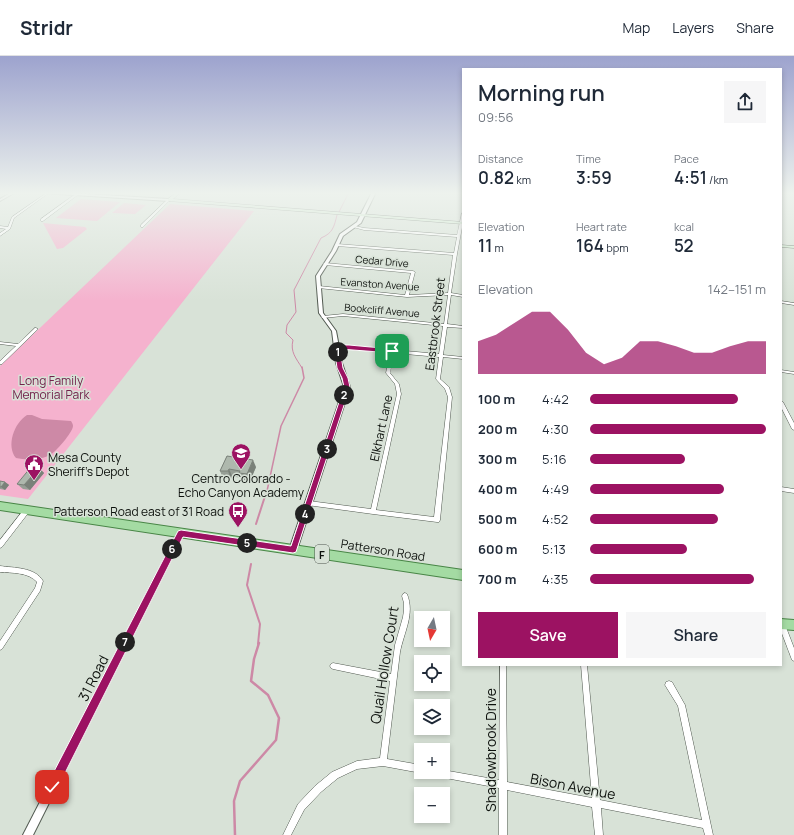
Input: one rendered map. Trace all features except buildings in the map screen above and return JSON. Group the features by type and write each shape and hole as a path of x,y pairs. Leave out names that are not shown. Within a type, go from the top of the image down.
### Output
{"main road":[{"path":"782,246 794,247"},
{"name":"F","path":"0,506 181,533"},
{"name":"Patterson Road","path":"181,533 462,575"},
{"path":"782,624 794,626"}],"street":[{"path":"0,235 9,228"},
{"path":"293,550 347,387 345,378 340,368 334,331 323,317 320,308 319,273 337,245 341,235 353,228"},
{"path":"361,228 458,236"},
{"name":"Eastbrook Street","path":"373,512 437,520 450,397 447,388 438,379 449,294 460,228"},
{"path":"337,245 455,254"},
{"name":"Cedar Drive","path":"325,264 412,272 407,296"},
{"name":"Evanston Avenue","path":"319,287 407,296 449,294 462,296"},
{"path":"782,302 794,304"},
{"name":"Bookcliff Avenue","path":"323,317 343,316 462,327"},
{"path":"0,364 36,329"},
{"path":"0,343 19,345"},
{"path":"337,347 462,358"},
{"name":"Elkhart Lane","path":"373,512 399,394 397,384 388,373 392,351"},
{"path":"782,372 794,373"},
{"path":"782,406 794,428"},
{"path":"782,489 794,491"},
{"path":"309,503 373,512"},
{"path":"0,545 27,510"},
{"name":"31 Road","path":"28,835 181,533"},
{"path":"0,569 31,574 38,577 40,581 38,590 0,647"},
{"name":"Quail Hollow Court","path":"383,762 397,650 408,615 408,605 405,596"},
{"path":"782,627 794,658"},
{"path":"333,666 394,678"},
{"name":"Shadowbrook Drive","path":"503,666 503,835"},
{"path":"584,666 599,835"},
{"path":"669,685 682,705 709,835"},
{"path":"286,835 301,807 318,789 336,775 357,765 383,762 414,768"},
{"name":"Bison Avenue","path":"450,775 707,825"}],"green space":[{"path":"46,228 87,229 63,248 57,249"},
{"name":"Long Family Memorial Park","path":"144,228 240,228 28,499 0,495 0,366"}],"shaded area":[{"path":"27,415 32,415 42,419 71,421 73,425 72,429 63,442 50,455 33,459 16,458 12,447 13,435 18,423"}],"waterway":[{"path":"302,368 292,348 293,340 286,333 287,325 296,312 294,290 321,238 331,232 332,228"},
{"path":"267,491 281,426 304,378 302,367"},
{"path":"256,524 267,490"},
{"path":"251,564 247,585 260,624 258,644"},
{"path":"235,835 234,801 240,781 276,740 279,718 268,695 251,681 254,659 259,643"}],"place":[{"name":"Centro Colorado - Echo Canyon Academy","path":"241,470"},
{"name":"Mesa County Sheriff's Depot","path":"34,481"},
{"name":"Patterson Road east of 31 Road","path":"238,528"}],"route":[{"path":"52,787 181,533 293,550 347,387 345,378 340,368 337,347 392,351"}]}
